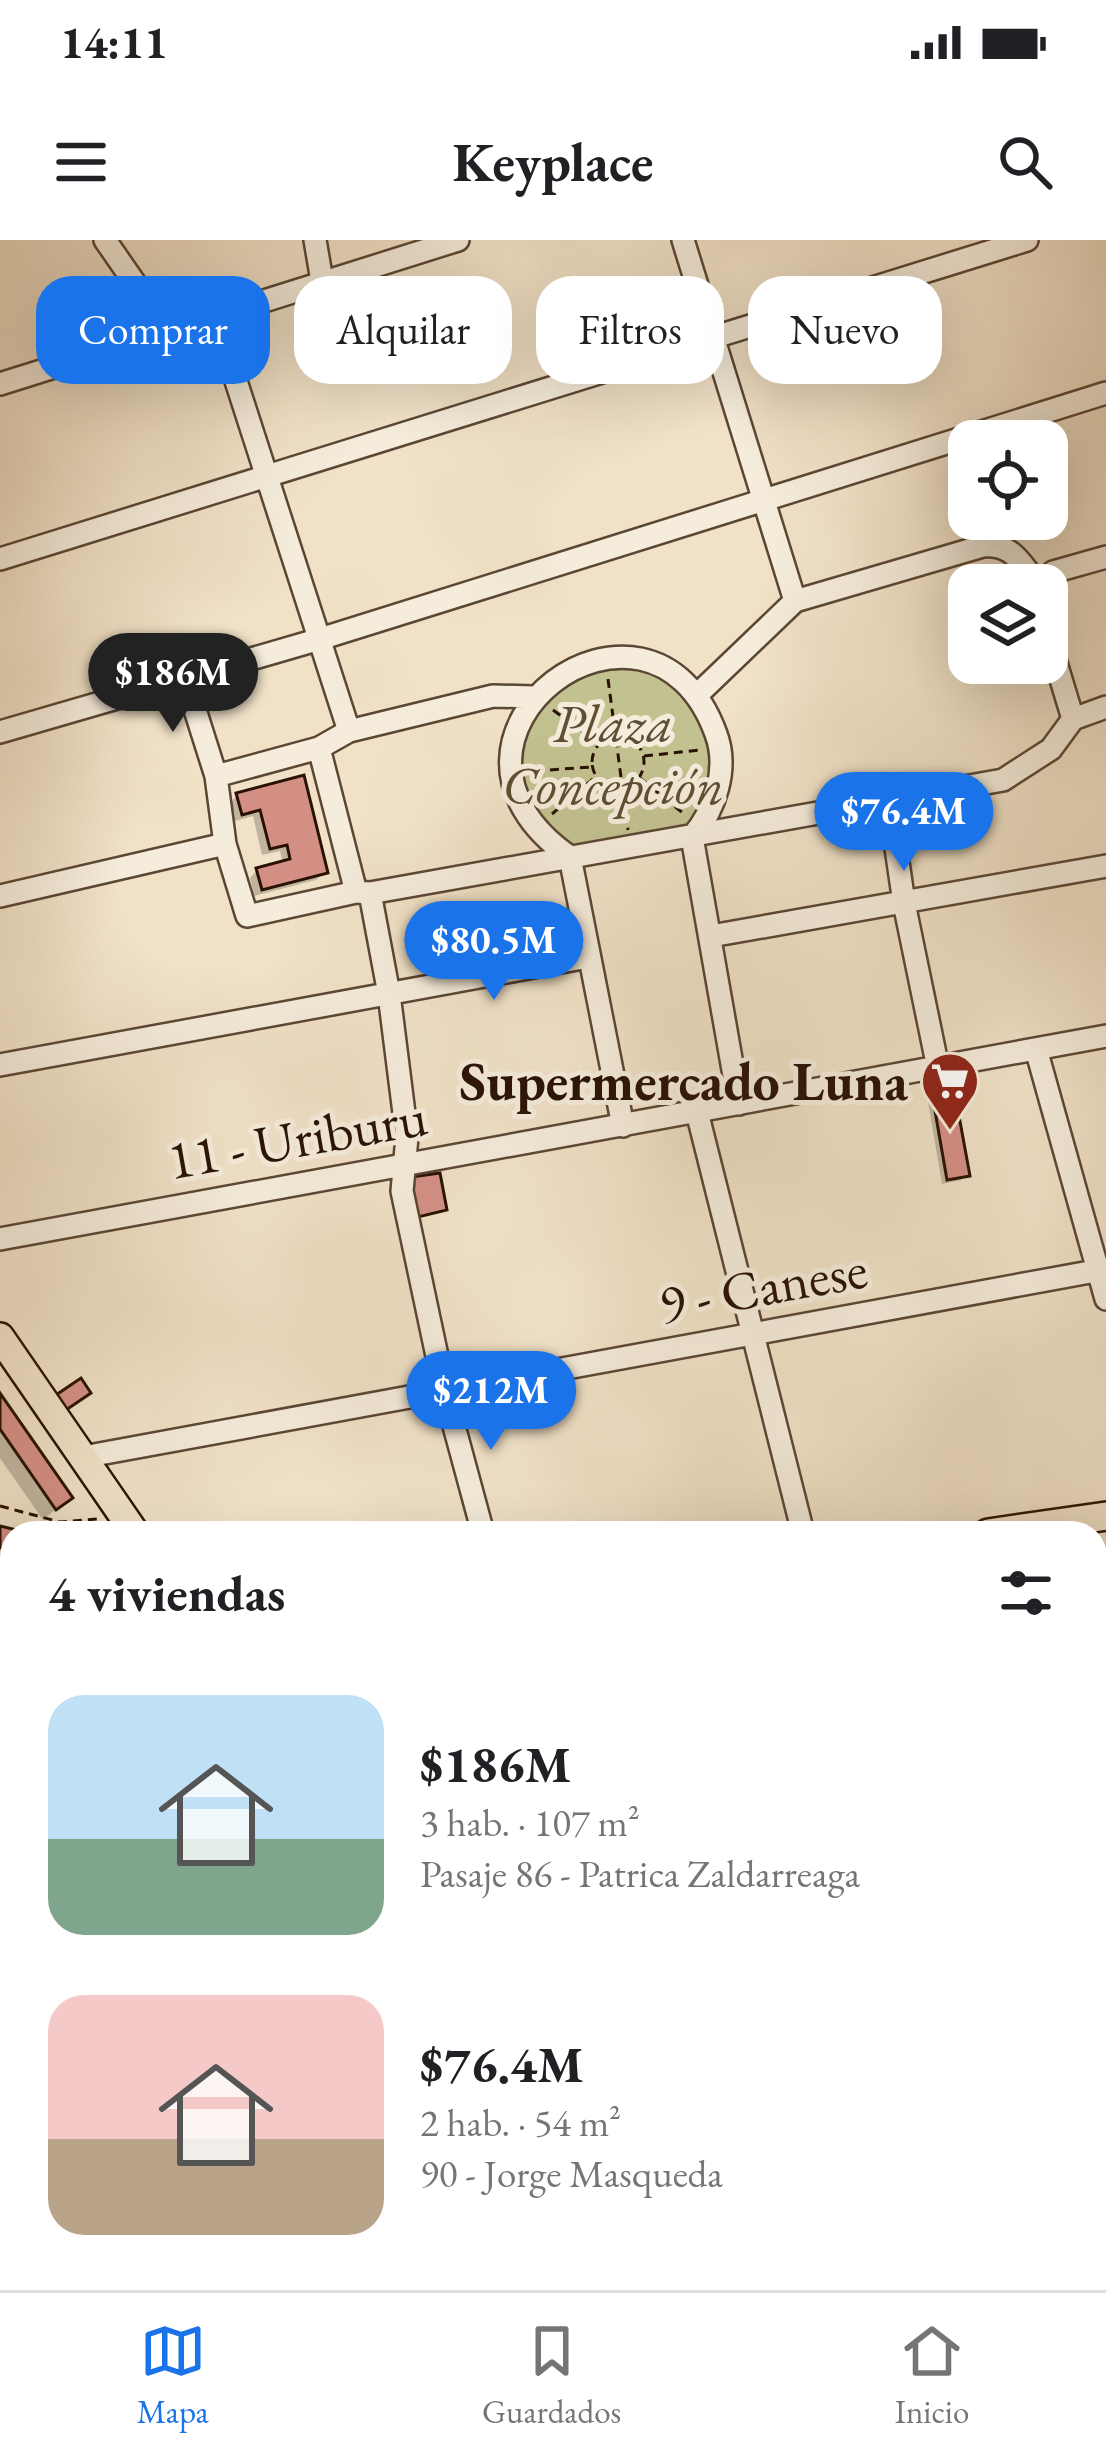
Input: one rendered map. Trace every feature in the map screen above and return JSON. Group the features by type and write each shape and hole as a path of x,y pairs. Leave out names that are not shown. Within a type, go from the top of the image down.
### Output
{"main road":[{"path":"0,1337 126,1521"},
{"path":"1071,1521 1106,1516"}],"street":[{"path":"106,240 131,276"},
{"path":"315,240 321,276"},
{"path":"339,276 458,240"},
{"path":"683,240 695,276"},
{"path":"724,334 1027,240"},
{"path":"724,368 795,601"},
{"path":"0,384 36,373"},
{"path":"237,384 349,731"},
{"path":"0,559 567,384"},
{"path":"0,731 320,639 1106,393"},
{"path":"697,695 795,601 982,546 999,545 1016,552 1024,564"},
{"path":"1068,568 1106,557"},
{"path":"623,1126 570,857 544,839 525,814 513,773 519,724 534,697 560,674 591,661 625,657 658,665 697,695 720,748 721,776 711,808 696,832 740,1104"},
{"path":"185,678 216,776 225,844 247,916 1003,780 1052,748 1073,719 1106,707"},
{"path":"1062,684 1073,719"},
{"path":"216,776 319,748 349,731 494,696 534,697"},
{"path":"319,748 389,994 406,1137 402,1191 444,1389 480,1521"},
{"path":"889,800 904,903 938,1068"},
{"path":"0,896 225,844"},
{"path":"711,936 1106,866"},
{"path":"0,1065 588,957"},
{"name":"11 - Uriburu","path":"0,1239 1106,1036"},
{"path":"1036,1049 1103,1270 1106,1299"},
{"path":"698,1112 800,1521"},
{"name":"9 - Canese","path":"82,1457 1103,1270"}],"path":[{"path":"605,659 630,847"},
{"path":"534,697 600,744"},
{"path":"616,736 635,743 643,756 639,777 622,788 605,784 593,767 600,744 616,736"},
{"path":"643,756 720,748"},
{"path":"513,773 593,767"},
{"path":"535,828 596,776"},
{"path":"639,777 696,832"},
{"path":"0,1506 56,1521"}],"green space":[{"name":"Plaza Concepción","path":"658,665 719,742 700,827 570,857 525,814 519,724 560,674"}],"building":[{"path":"304,775 328,873 262,890 256,868 290,859 287,845 270,849 260,810 242,815 236,793"},
{"name":"Supermercado Luna","path":"953,1083 970,1176 947,1180 931,1088"},
{"path":"440,1173 447,1210 414,1218 411,1177"},
{"path":"81,1378 91,1393 66,1410 56,1395"},
{"path":"0,1393 73,1498 56,1510 0,1429"}],"place":[{"name":"Supermercado Luna","path":"950,1132"}]}
